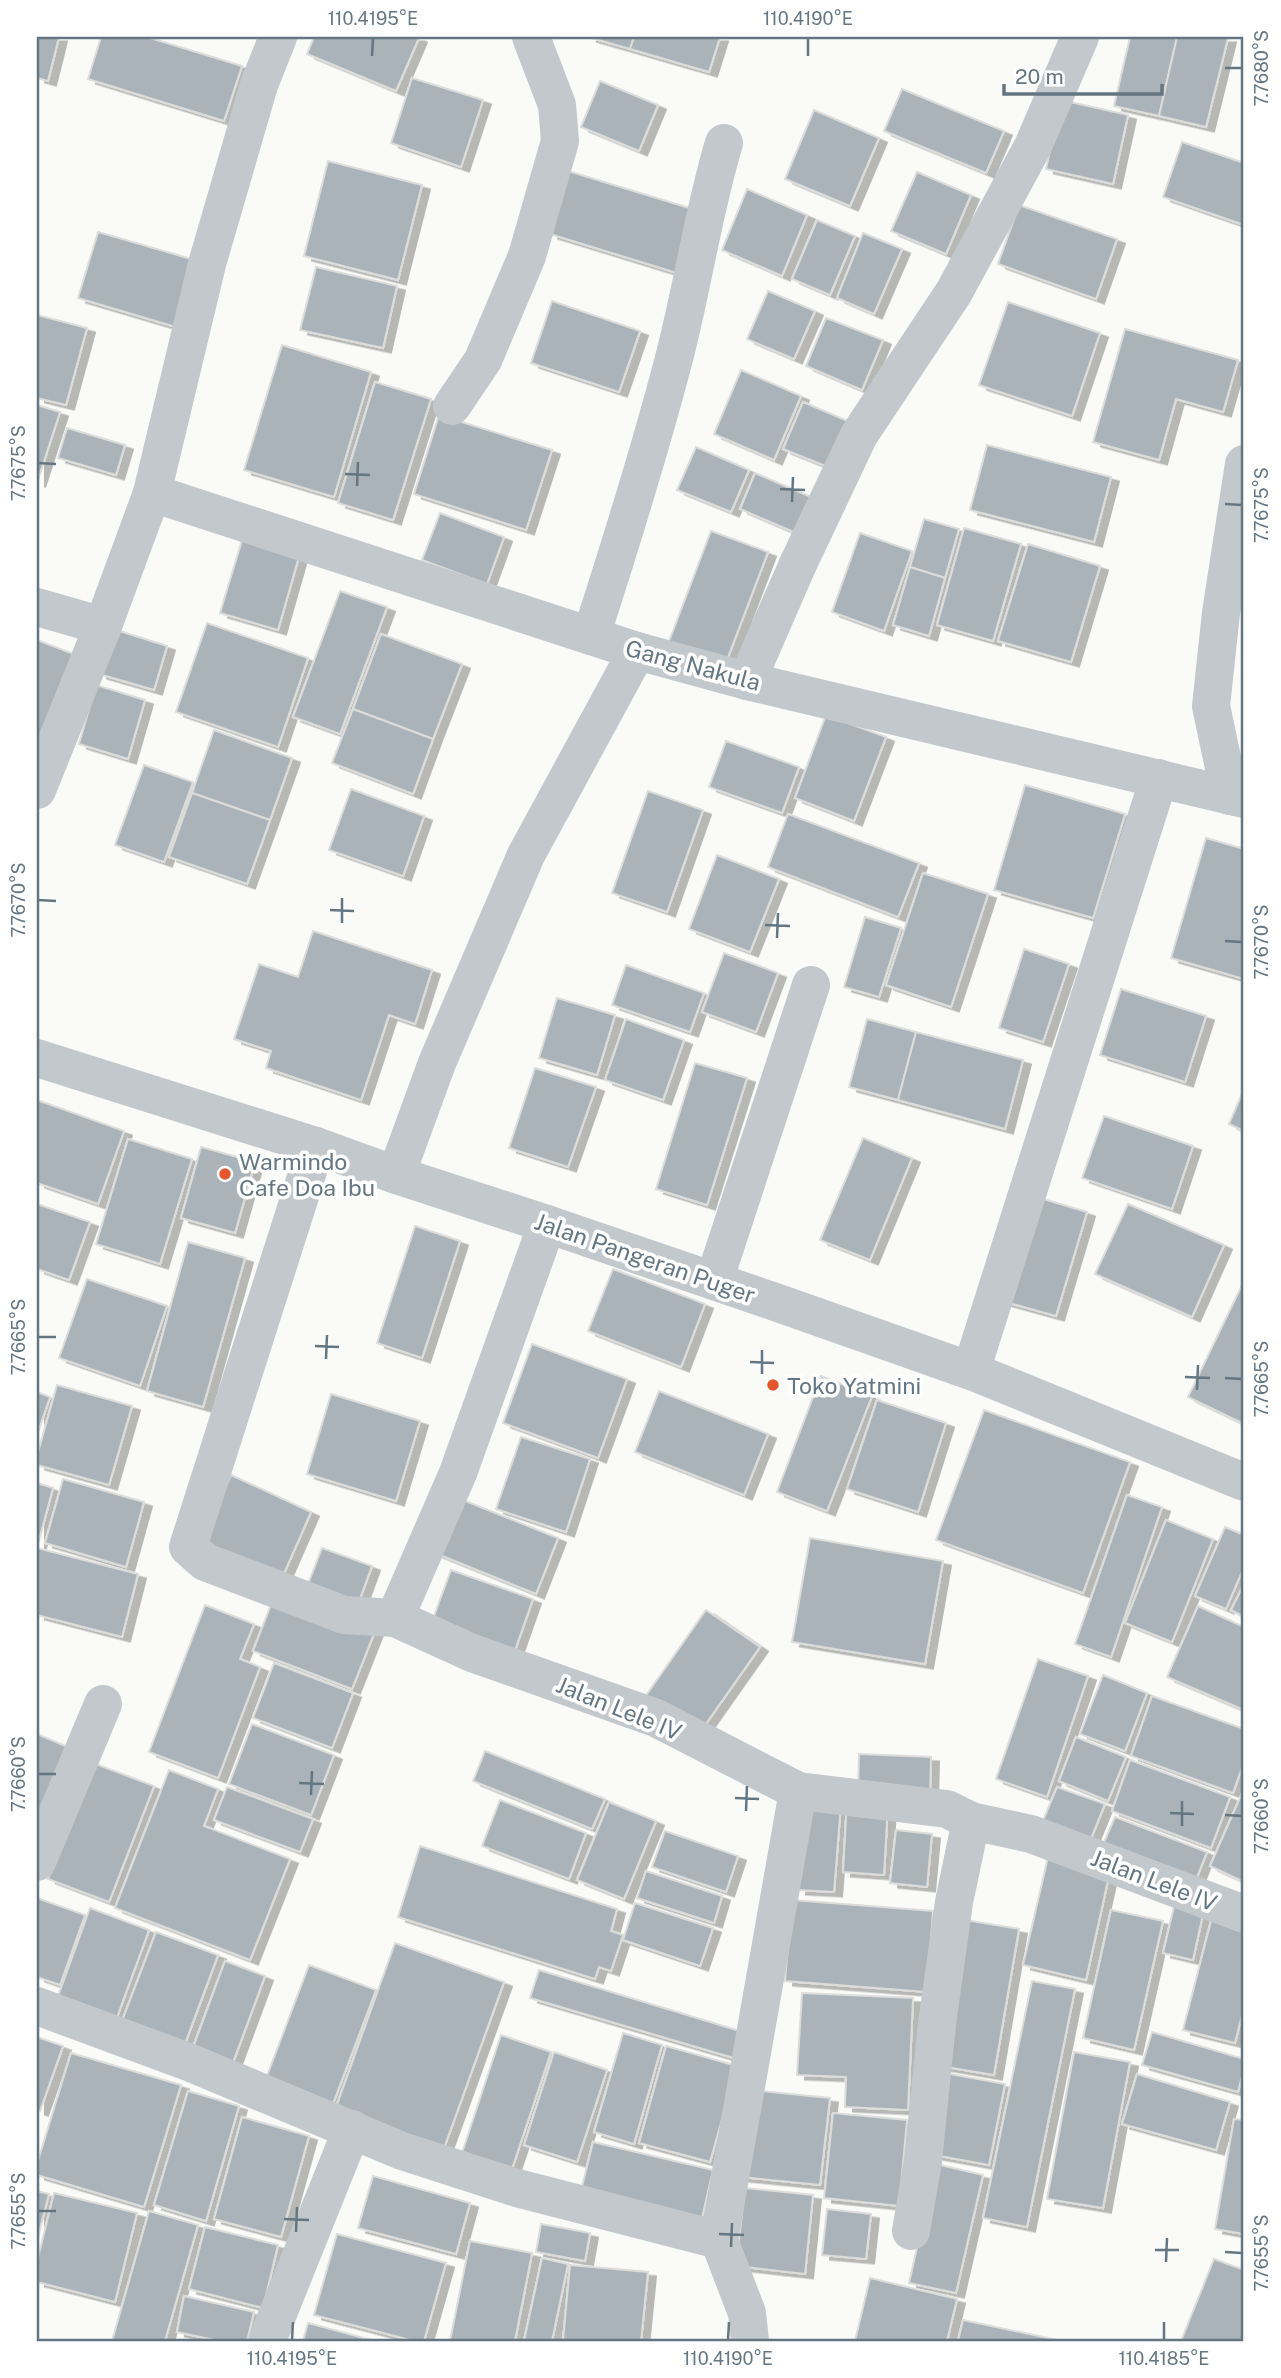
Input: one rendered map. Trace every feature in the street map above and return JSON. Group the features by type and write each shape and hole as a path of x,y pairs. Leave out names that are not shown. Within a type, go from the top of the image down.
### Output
{"street":[{"path":"37,790 103,626 152,493 207,264 259,85 278,37"},
{"path":"452,406 483,360 527,256 560,141 557,105 531,37"},
{"path":"747,681 859,435 954,292 1033,146 1080,37"},
{"path":"591,636 628,521 672,365 702,238 711,187 724,143"},
{"path":"1237,797 1211,706 1220,613 1244,464"},
{"name":"Gang Nakula","path":"152,493 637,651 747,681 1237,797"},
{"path":"37,607 103,626"},
{"path":"396,1175 437,1063 526,855 637,651"},
{"path":"971,1371 1159,778"},
{"path":"714,1281 811,985"},
{"name":"Jalan Pangeran Puger","path":"37,1058 316,1146 971,1371 1244,1482"},
{"path":"316,1146 188,1546 205,1562 344,1615 395,1618 457,1473 547,1224"},
{"name":"Jalan Lele IV","path":"395,1618 472,1653 656,1718 798,1791 947,1809 971,1821 1031,1834 1244,1914"},
{"path":"37,1862 103,1704"},
{"path":"750,2341 747,2313 719,2240 798,1791"},
{"path":"911,2231 923,2161 937,2024 954,1902 971,1821"},
{"path":"37,2006 191,2063 402,2151 517,2188 719,2240"},
{"path":"267,2341 352,2129"}],"building":[{"path":"37,37 59,37 48,81 37,78"},
{"path":"101,37 147,37 242,66 224,121 88,79"},
{"path":"314,37 419,38 396,91 307,54"},
{"path":"588,37 634,37 630,49"},
{"path":"634,37 720,37 709,72 630,49"},
{"path":"1130,37 1177,37 1159,116 1114,106"},
{"path":"1177,37 1228,38 1206,127 1159,116"},
{"path":"412,78 483,100 461,167 391,143"},
{"path":"600,81 658,105 639,151 581,127"},
{"path":"902,89 1004,131 986,173 884,131"},
{"path":"1061,100 1128,115 1113,184 1046,169"},
{"path":"814,110 879,138 850,206 785,179"},
{"path":"1182,142 1244,163 1244,225 1163,197"},
{"path":"328,161 422,185 398,280 304,256"},
{"path":"568,171 699,211 680,274 550,234"},
{"path":"917,172 971,195 946,254 891,231"},
{"path":"747,189 807,215 782,276 722,250"},
{"path":"1019,205 1117,239 1096,299 998,264"},
{"path":"817,220 855,236 830,295 792,279"},
{"path":"98,232 198,261 179,328 78,298"},
{"path":"863,233 902,249 874,314 837,298"},
{"path":"316,267 397,286 383,348 300,330"},
{"path":"768,291 815,311 794,359 747,339"},
{"path":"552,301 640,331 619,392 531,363"},
{"path":"1008,302 1100,333 1072,416 979,385"},
{"path":"37,315 87,328 66,405 37,398"},
{"path":"826,318 883,340 862,390 806,366"},
{"path":"1125,329 1238,360 1223,412 1176,399 1159,460 1093,442"},
{"path":"282,345 371,372 334,497 244,470"},
{"path":"741,370 801,396 774,460 714,434"},
{"path":"375,382 431,399 393,520 338,503"},
{"path":"803,402 857,425 838,471 783,449"},
{"path":"37,405 60,412 37,483"},
{"path":"439,415 552,450 526,530 414,494"},
{"path":"67,428 125,445 116,475 58,458"},
{"path":"987,445 1111,477 1094,542 970,510"},
{"path":"696,447 749,470 731,512 677,490"},
{"path":"755,473 811,497 796,533 740,509"},
{"path":"440,513 504,537 487,584 422,560"},
{"path":"924,519 959,529 945,578 910,567"},
{"path":"964,528 1021,544 993,641 937,625"},
{"path":"711,531 768,552 722,673 665,652"},
{"path":"860,533 912,551 884,631 832,612"},
{"path":"243,537 300,553 278,630 220,613"},
{"path":"1028,544 1100,566 1071,662 998,641"},
{"path":"910,567 945,578 929,636 893,625"},
{"path":"340,591 387,607 340,734 293,717"},
{"path":"207,623 308,658 278,747 176,712"},
{"path":"113,629 167,646 154,690 99,674"},
{"path":"381,634 462,664 433,739 353,709"},
{"path":"37,640 79,656 37,764"},
{"path":"96,685 145,700 128,759 79,744"},
{"path":"353,709 433,739 413,794 332,763"},
{"path":"826,715 886,737 854,821 795,798"},
{"path":"214,730 292,758 270,820 192,793"},
{"path":"726,741 799,767 782,813 709,787"},
{"path":"144,765 193,782 164,862 115,845"},
{"path":"1025,785 1125,814 1093,918 994,890"},
{"path":"351,789 424,816 403,876 329,850"},
{"path":"648,791 703,810 667,912 612,893"},
{"path":"192,793 270,820 247,884 169,857"},
{"path":"788,814 919,863 898,917 768,867"},
{"path":"1206,838 1244,849 1244,979 1171,958"},
{"path":"717,855 779,879 750,952 689,929"},
{"path":"923,873 988,894 951,1007 886,985"},
{"path":"865,917 901,928 879,997 844,987"},
{"path":"313,931 432,970 415,1024 389,1015 361,1100 266,1068 271,1051 234,1039 259,964 298,977"},
{"path":"1024,949 1069,964 1043,1042 999,1028"},
{"path":"724,953 778,973 756,1032 702,1012"},
{"path":"626,965 704,993 690,1032 612,1005"},
{"path":"1121,989 1206,1016 1185,1082 1100,1055"},
{"path":"557,998 615,1015 597,1075 539,1058"},
{"path":"626,1019 684,1040 663,1100 605,1080"},
{"path":"867,1019 916,1032 898,1100 849,1087"},
{"path":"916,1032 1023,1060 1005,1129 898,1100"},
{"path":"695,1063 747,1078 707,1205 656,1189"},
{"path":"535,1068 596,1087 568,1167 509,1148"},
{"path":"1244,1089 1244,1131 1229,1124"},
{"path":"37,1100 124,1131 98,1204 37,1183"},
{"path":"1104,1116 1193,1146 1172,1209 1082,1178"},
{"path":"863,1138 912,1158 870,1260 820,1240"},
{"path":"128,1139 192,1159 160,1264 96,1244"},
{"path":"201,1147 255,1162 235,1233 181,1218"},
{"path":"1033,1196 1087,1212 1056,1316 1002,1301"},
{"path":"37,1204 90,1222 69,1280 37,1269"},
{"path":"1128,1204 1224,1245 1192,1317 1095,1274"},
{"path":"415,1226 460,1241 422,1358 377,1343"},
{"path":"188,1242 245,1258 203,1407 147,1391"},
{"path":"613,1269 705,1304 681,1367 588,1331"},
{"path":"87,1279 167,1306 140,1386 59,1358"},
{"path":"1244,1281 1244,1424 1188,1397"},
{"path":"532,1344 627,1379 598,1458 503,1423"},
{"path":"821,1376 872,1396 827,1511 777,1492"},
{"path":"57,1385 132,1406 109,1485 37,1465 37,1456"},
{"path":"659,1391 768,1434 744,1495 635,1452"},
{"path":"37,1392 50,1397 37,1435"},
{"path":"331,1394 420,1421 396,1501 307,1474"},
{"path":"877,1400 946,1423 918,1512 847,1489"},
{"path":"984,1410 1130,1462 1083,1593 936,1540"},
{"path":"521,1437 590,1459 566,1532 496,1509"},
{"path":"231,1475 311,1512 279,1585 198,1549"},
{"path":"63,1479 144,1502 126,1567 45,1543"},
{"path":"37,1483 53,1488 38,1544 37,1544"},
{"path":"1127,1495 1162,1507 1111,1657 1075,1644"},
{"path":"453,1496 558,1538 536,1594 430,1551"},
{"path":"1166,1520 1213,1539 1172,1642 1125,1623"},
{"path":"1225,1527 1244,1535 1244,1567 1226,1609 1195,1596"},
{"path":"810,1538 943,1561 925,1664 792,1642"},
{"path":"37,1548 138,1574 122,1637 37,1615"},
{"path":"322,1548 372,1566 354,1615 303,1597"},
{"path":"451,1570 533,1599 513,1656 430,1627"},
{"path":"1244,1584 1244,1617 1231,1610"},
{"path":"276,1592 375,1631 352,1689 253,1651"},
{"path":"205,1605 254,1624 240,1659 260,1667 218,1778 149,1752"},
{"path":"1198,1606 1244,1627 1244,1710 1167,1677"},
{"path":"706,1610 760,1647 698,1735 645,1697"},
{"path":"1038,1659 1088,1676 1047,1797 996,1779"},
{"path":"274,1663 353,1693 332,1748 253,1718"},
{"path":"1103,1675 1147,1693 1125,1751 1080,1734"},
{"path":"1152,1696 1244,1729 1244,1762 1233,1793 1131,1756"},
{"path":"252,1724 334,1755 311,1815 229,1784"},
{"path":"37,1734 75,1750 37,1843"},
{"path":"1076,1737 1126,1757 1108,1801 1059,1781"},
{"path":"485,1751 605,1799 592,1829 473,1781"},
{"path":"859,1754 931,1757 930,1796 858,1794"},
{"path":"1130,1760 1230,1797 1211,1848 1112,1811"},
{"path":"93,1763 154,1786 109,1902 48,1879"},
{"path":"169,1770 218,1789 204,1826 290,1859 250,1960 115,1908"},
{"path":"227,1787 313,1819 300,1852 214,1820"},
{"path":"1057,1787 1105,1804 1090,1841 1042,1823"},
{"path":"1244,1792 1244,1882 1210,1866"},
{"path":"500,1800 586,1833 569,1879 482,1846"},
{"path":"804,1801 841,1803 834,1892 798,1890"},
{"path":"609,1802 656,1821 624,1899 577,1880"},
{"path":"847,1802 888,1804 884,1875 843,1872"},
{"path":"1115,1817 1207,1852 1195,1882 1102,1847"},
{"path":"896,1830 932,1834 927,1887 890,1883"},
{"path":"665,1831 738,1856 726,1892 652,1867"},
{"path":"420,1846 617,1909 611,1931 623,1935 611,1971 599,1967 595,1979 398,1917"},
{"path":"1049,1853 1111,1867 1086,1980 1023,1965"},
{"path":"646,1871 722,1896 714,1923 637,1898"},
{"path":"37,1898 85,1915 60,1985 37,1977"},
{"path":"1176,1898 1205,1905 1193,1960 1163,1953"},
{"path":"792,1900 933,1911 927,1992 785,1981"},
{"path":"635,1903 713,1928 700,1966 623,1940"},
{"path":"90,1908 149,1930 116,2020 57,1999"},
{"path":"1111,1910 1163,1921 1134,2050 1083,2038"},
{"path":"1212,1917 1244,1925 1244,2007 1235,2043 1183,2030"},
{"path":"959,1919 1019,1929 994,2075 934,2065"},
{"path":"156,1932 218,1955 182,2052 119,2029"},
{"path":"395,1943 504,1982 443,2151 334,2113"},
{"path":"225,1961 265,1976 231,2068 191,2053"},
{"path":"309,1965 376,1990 331,2109 264,2084"},
{"path":"539,1970 746,2033 737,2059 530,1998"},
{"path":"1032,1981 1075,1989 1027,2227 983,2218"},
{"path":"802,1993 913,1998 908,2110 845,2107 846,2077 797,2075"},
{"path":"1152,2032 1244,2059 1238,2092 1142,2065"},
{"path":"623,2033 662,2045 634,2144 594,2132"},
{"path":"501,2035 551,2052 512,2169 462,2153"},
{"path":"37,2037 63,2046 40,2111 37,2110"},
{"path":"666,2046 737,2066 710,2162 639,2143"},
{"path":"554,2052 607,2070 577,2162 524,2145"},
{"path":"1074,2052 1130,2062 1103,2208 1047,2199"},
{"path":"71,2053 181,2085 144,2207 37,2175 37,2164"},
{"path":"950,2074 1005,2084 989,2165 934,2155"},
{"path":"1137,2074 1230,2102 1216,2150 1122,2124"},
{"path":"751,2090 830,2098 820,2185 741,2177"},
{"path":"188,2091 239,2106 206,2221 154,2205"},
{"path":"833,2113 907,2120 899,2206 824,2198"},
{"path":"242,2117 309,2136 281,2237 214,2219"},
{"path":"1234,2119 1244,2120 1244,2234 1215,2229"},
{"path":"593,2142 713,2170 701,2222 580,2195"},
{"path":"936,2164 983,2175 956,2293 909,2283"},
{"path":"373,2176 470,2203 456,2254 358,2228"},
{"path":"745,2188 813,2195 805,2274 736,2266"},
{"path":"37,2191 49,2194 37,2241"},
{"path":"54,2193 137,2213 115,2302 37,2282 37,2262"},
{"path":"827,2209 871,2214 866,2259 822,2255"},
{"path":"149,2211 198,2225 165,2341 112,2341"},
{"path":"541,2224 590,2233 585,2261 536,2252"},
{"path":"205,2227 278,2245 263,2308 189,2289"},
{"path":"337,2234 446,2263 424,2341 414,2341 314,2315"},
{"path":"470,2241 532,2253 515,2341 450,2341"},
{"path":"542,2258 568,2264 552,2341 524,2341"},
{"path":"1214,2259 1244,2270 1244,2341 1181,2341"},
{"path":"570,2265 648,2272 641,2341 563,2341"},
{"path":"870,2278 957,2299 947,2341 855,2341"},
{"path":"184,2296 254,2312 247,2341 219,2341 177,2332"},
{"path":"963,2320 1062,2341 958,2341"},
{"path":"308,2323 371,2340 303,2341"}],"place":[{"name":"Warmindo Cafe Doa Ibu","path":"225,1174"},
{"name":"Toko Yatmini","path":"773,1385"}]}
